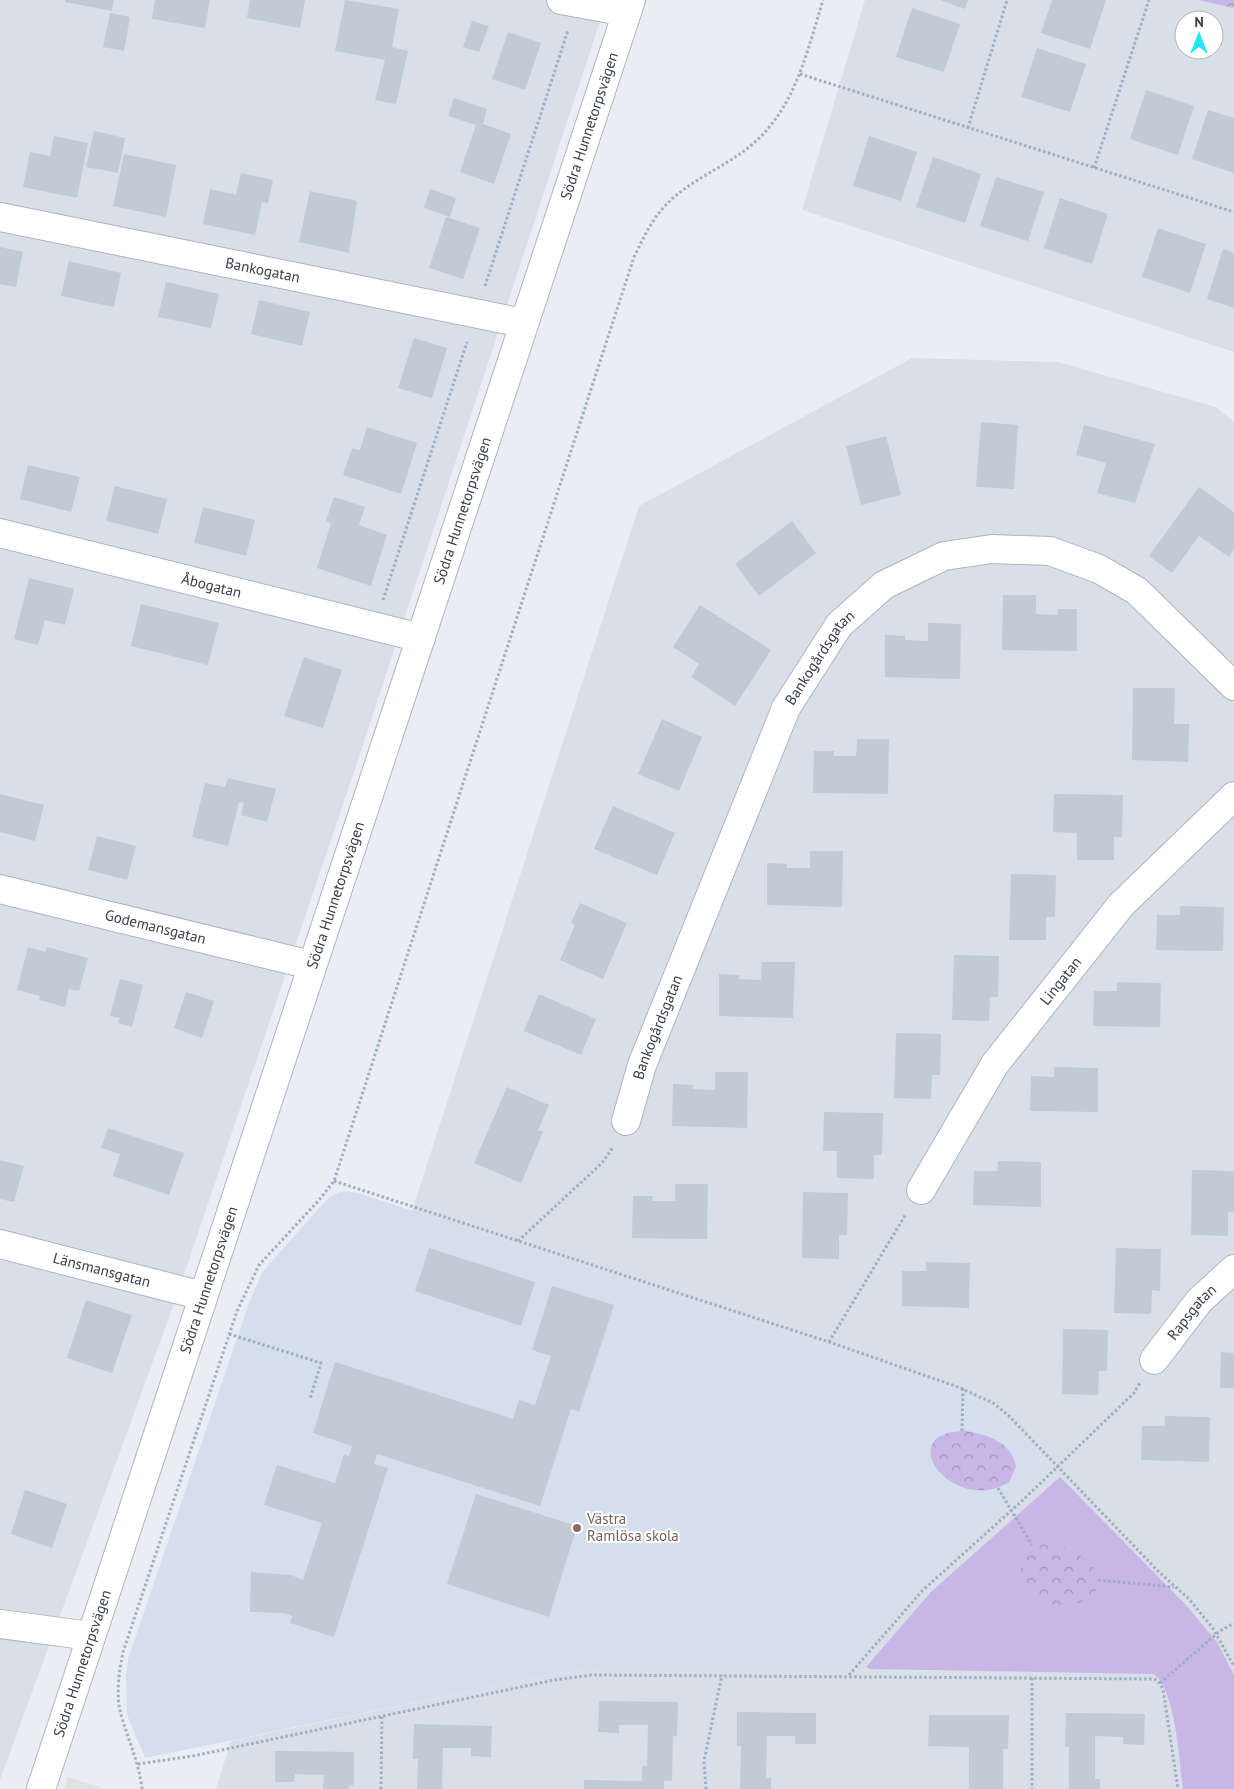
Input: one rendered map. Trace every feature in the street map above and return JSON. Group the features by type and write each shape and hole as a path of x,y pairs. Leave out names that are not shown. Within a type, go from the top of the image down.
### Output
{"street":[{"path":"561,0 629,6"},
{"name":"Södra Hunnetorpsvägen","path":"41,1789 311,965 629,6"},
{"name":"Bankogatan","path":"0,217 523,323"},
{"name":"Åbogatan","path":"0,533 421,638"},
{"name":"Bankogårdsgatan","path":"626,1121 642,1065 786,708 839,624 884,585 944,556 992,550 1050,552 1099,569 1137,591 1234,686"},
{"name":"Lingatan","path":"921,1190 995,1064 1121,905 1234,796"},
{"name":"Godemansgatan","path":"0,889 311,965"},
{"name":"Länsmansgatan","path":"0,1244 203,1296"},
{"name":"Rapsgatan","path":"1154,1360 1198,1301 1234,1269"},
{"path":"0,1624 91,1636"}],"path":[{"path":"142,1789 138,1764 122,1719 119,1704 119,1673 123,1652 240,1303 259,1264 319,1200 334,1181 634,257 648,230 664,207 703,177 747,150 766,132 800,74 823,0"},
{"path":"968,128 1007,0"},
{"path":"1094,168 1149,0"},
{"path":"800,74 1234,212"},
{"path":"518,1241 602,1163 612,1150 626,1121"},
{"path":"334,1181 829,1342 963,1388 993,1403 1008,1415 1175,1587 1189,1599 1216,1634 1234,1666"},
{"path":"829,1342 921,1190"},
{"path":"229,1334 321,1363 310,1399"},
{"path":"848,1676 922,1591 1011,1510 1134,1393 1154,1360"},
{"path":"962,1432 963,1388"},
{"path":"998,1488 1032,1545"},
{"path":"1098,1580 1175,1587"},
{"path":"1160,1683 1216,1634 1234,1623"},
{"path":"138,1764 193,1756 554,1680 592,1675 1154,1679 1160,1683 1163,1689 1178,1789"},
{"path":"706,1789 704,1761 722,1675"},
{"path":"1032,1678 1032,1789"},
{"path":"381,1789 382,1716"}],"shaded area":[{"path":"0,0 607,0 358,760 174,1304 0,1780"},
{"path":"865,0 1234,0 1234,352 802,210"},
{"path":"912,358 1058,362 1216,407 1234,422 1234,1789 216,1789 231,1741 568,1671 621,1668 883,1624 913,1591 1049,1464 991,1407 957,1390 412,1211 639,506"},
{"name":"Västra Ramlösa skola","path":"342,1191 358,1193 957,1390 991,1407 1049,1464 913,1591 847,1669 621,1668 568,1671 145,1758 127,1715 126,1675 128,1659 249,1303 262,1273 271,1262 329,1197"},
{"path":"68,1777 106,1789 64,1789"}],"green space":[{"path":"1198,0 1234,0 1234,8"},
{"path":"966,1431 998,1441 1010,1451 1016,1467 1009,1482 988,1490 968,1489 950,1481 938,1470 931,1456 932,1444 943,1435"},
{"path":"1060,1477 1185,1604 1217,1642 1234,1675 1234,1789 1183,1789 1175,1726 1167,1693 1153,1674 870,1669 866,1667 931,1592"},
{"path":"1038,1543 1052,1544 1065,1548 1088,1562 1098,1574 1098,1586 1092,1596 1080,1603 1066,1606 1051,1604 1036,1596 1025,1581 1020,1563 1024,1551"}],"building":[{"path":"65,0 114,0 112,11 65,2"},
{"path":"155,0 210,0 205,28 152,19"},
{"path":"250,0 305,0 300,28 247,18"},
{"path":"345,0 399,9 392,47 408,51 396,104 375,100 385,60 335,51"},
{"path":"940,0 968,0 965,9"},
{"path":"1052,0 1106,0 1090,49 1041,33"},
{"path":"912,8 960,24 944,72 896,57"},
{"path":"110,13 130,17 124,51 103,47"},
{"path":"472,21 489,26 479,52 463,47"},
{"path":"508,32 541,43 525,90 492,79"},
{"path":"1037,48 1086,64 1070,112 1021,97"},
{"path":"1146,90 1194,106 1178,155 1130,139"},
{"path":"454,98 487,109 483,124 511,134 494,184 460,172 476,125 448,116"},
{"path":"1208,110 1234,118 1234,173 1192,159"},
{"path":"94,131 125,138 118,173 86,167"},
{"path":"54,136 88,143 77,198 23,187 30,152 50,156"},
{"path":"869,136 917,152 901,201 853,186"},
{"path":"124,154 176,165 166,217 113,206"},
{"path":"933,157 981,174 965,223 916,207"},
{"path":"241,173 273,180 268,203 262,202 255,235 203,224 210,189 236,195"},
{"path":"996,177 1044,192 1028,241 980,226"},
{"path":"430,189 456,198 450,217 424,208"},
{"path":"310,191 357,201 349,253 299,242"},
{"path":"1060,198 1108,214 1092,264 1044,248"},
{"path":"446,217 480,228 463,279 429,268"},
{"path":"1158,228 1206,244 1190,293 1142,277"},
{"path":"0,247 23,252 16,287 0,284"},
{"path":"1223,249 1234,253 1234,308 1207,299"},
{"path":"69,261 121,273 114,307 61,296"},
{"path":"166,282 219,294 211,328 158,317"},
{"path":"259,300 310,312 302,346 251,334"},
{"path":"414,338 447,348 432,398 398,388"},
{"path":"981,422 1018,425 1014,489 976,487"},
{"path":"1084,425 1155,444 1135,503 1097,493 1106,463 1076,455"},
{"path":"367,427 417,443 401,494 343,475 352,448 360,450"},
{"path":"886,436 901,495 861,505 846,446"},
{"path":"28,465 80,477 71,512 20,499"},
{"path":"115,486 167,499 158,534 106,521"},
{"path":"1199,487 1234,512 1234,549 1229,557 1199,536 1172,573 1149,556"},
{"path":"334,497 365,507 359,525 387,535 371,586 317,568 331,523 326,521"},
{"path":"203,507 255,520 246,556 194,543"},
{"path":"792,521 816,553 759,596 735,564"},
{"path":"29,578 74,589 65,625 45,620 38,645 14,639"},
{"path":"1003,595 1036,595 1036,614 1058,615 1058,609 1077,609 1077,651 1002,650"},
{"path":"141,604 219,623 208,665 131,646"},
{"path":"700,605 771,650 735,706 691,677 699,664 673,647"},
{"path":"928,623 961,624 960,679 885,677 885,635 905,636 905,640 928,641"},
{"path":"304,657 342,670 323,728 284,716"},
{"path":"1133,688 1175,688 1174,724 1189,724 1188,762 1132,760"},
{"path":"662,719 702,737 679,791 638,774"},
{"path":"857,739 889,739 888,794 813,793 814,751 834,751 834,756 856,756"},
{"path":"228,778 276,789 267,822 241,815 244,803 239,802 228,846 192,837 205,783 225,787"},
{"path":"0,794 44,805 35,841 0,832"},
{"path":"1054,794 1123,795 1122,837 1114,837 1114,860 1077,860 1077,833 1053,832"},
{"path":"613,806 675,833 657,875 594,849"},
{"path":"97,836 136,846 127,880 88,870"},
{"path":"810,851 843,851 842,907 767,905 767,863 787,864 787,868 810,868"},
{"path":"1011,874 1056,875 1055,917 1046,917 1046,940 1009,940"},
{"path":"580,903 627,923 603,979 560,960 575,925 571,923"},
{"path":"1180,906 1224,907 1223,951 1156,950 1157,915 1180,915"},
{"path":"28,947 45,952 47,947 88,958 79,991 69,989 65,1007 39,1000 40,996 17,990"},
{"path":"954,955 999,956 998,997 990,997 989,1021 952,1020"},
{"path":"762,962 795,962 793,1018 719,1016 719,974 739,975 739,979 761,980"},
{"path":"120,979 143,985 132,1027 118,1023 120,1018 110,1016"},
{"path":"1117,982 1161,983 1160,1027 1093,1026 1094,991 1117,991"},
{"path":"186,992 214,1001 202,1038 174,1028"},
{"path":"539,994 596,1019 581,1055 524,1031"},
{"path":"896,1033 941,1034 940,1075 932,1075 931,1099 894,1098"},
{"path":"1054,1067 1098,1068 1098,1112 1030,1111 1031,1076 1054,1077"},
{"path":"715,1072 748,1072 747,1128 672,1126 673,1084 693,1085 693,1089 715,1090"},
{"path":"507,1087 549,1105 538,1130 543,1132 521,1183 474,1163"},
{"path":"824,1112 883,1113 882,1155 874,1155 874,1179 837,1178 837,1151 823,1151"},
{"path":"108,1128 184,1153 169,1195 113,1176 120,1154 101,1148"},
{"path":"0,1160 24,1166 14,1202 0,1199"},
{"path":"998,1161 1041,1162 1041,1207 973,1205 974,1171 997,1171"},
{"path":"1192,1170 1234,1171 1234,1212 1228,1212 1228,1236 1191,1235"},
{"path":"675,1184 708,1184 707,1239 632,1238 633,1196 653,1196 652,1201 675,1201"},
{"path":"803,1192 848,1193 847,1235 839,1235 839,1259 802,1258"},
{"path":"429,1248 535,1282 521,1326 415,1291"},
{"path":"1116,1248 1161,1249 1160,1291 1152,1290 1151,1314 1114,1313"},
{"path":"926,1262 970,1263 969,1308 902,1306 902,1271 926,1271"},
{"path":"552,1286 614,1305 579,1412 571,1409 540,1506 377,1454 374,1464 388,1468 334,1637 290,1623 292,1616 284,1613 250,1612 251,1572 291,1575 303,1580 322,1523 264,1505 277,1465 335,1483 344,1454 349,1456 352,1446 313,1433 335,1362 513,1419 519,1400 535,1405 551,1356 532,1350"},
{"path":"86,1300 132,1315 112,1373 67,1358"},
{"path":"1063,1329 1108,1330 1107,1371 1099,1371 1098,1395 1062,1394"},
{"path":"1221,1352 1234,1353 1234,1388 1220,1388"},
{"path":"1165,1416 1210,1417 1209,1462 1141,1460 1142,1426 1165,1426"},
{"path":"25,1490 67,1504 52,1548 11,1534"},
{"path":"476,1494 577,1526 549,1617 447,1584"},
{"path":"599,1701 678,1702 677,1736 673,1736 672,1781 664,1781 664,1789 584,1789 584,1780 642,1781 642,1766 647,1766 648,1725 619,1725 619,1733 598,1732"},
{"path":"737,1712 816,1713 816,1744 795,1744 795,1736 767,1736 766,1778 771,1778 771,1789 740,1789 741,1746 737,1746"},
{"path":"1066,1713 1145,1714 1144,1745 1123,1744 1123,1737 1095,1736 1095,1779 1100,1779 1100,1789 1069,1789 1069,1747 1065,1747"},
{"path":"929,1715 1009,1715 1008,1749 1003,1749 1003,1789 969,1789 969,1747 928,1746"},
{"path":"414,1724 492,1726 491,1757 471,1756 471,1748 443,1748 442,1789 417,1789 418,1759 413,1759"},
{"path":"275,1751 354,1752 354,1786 349,1785 349,1789 323,1789 324,1775 295,1774 294,1782 275,1782"}],"place":[{"name":"Västra Ramlösa skola","path":"577,1528"}]}
